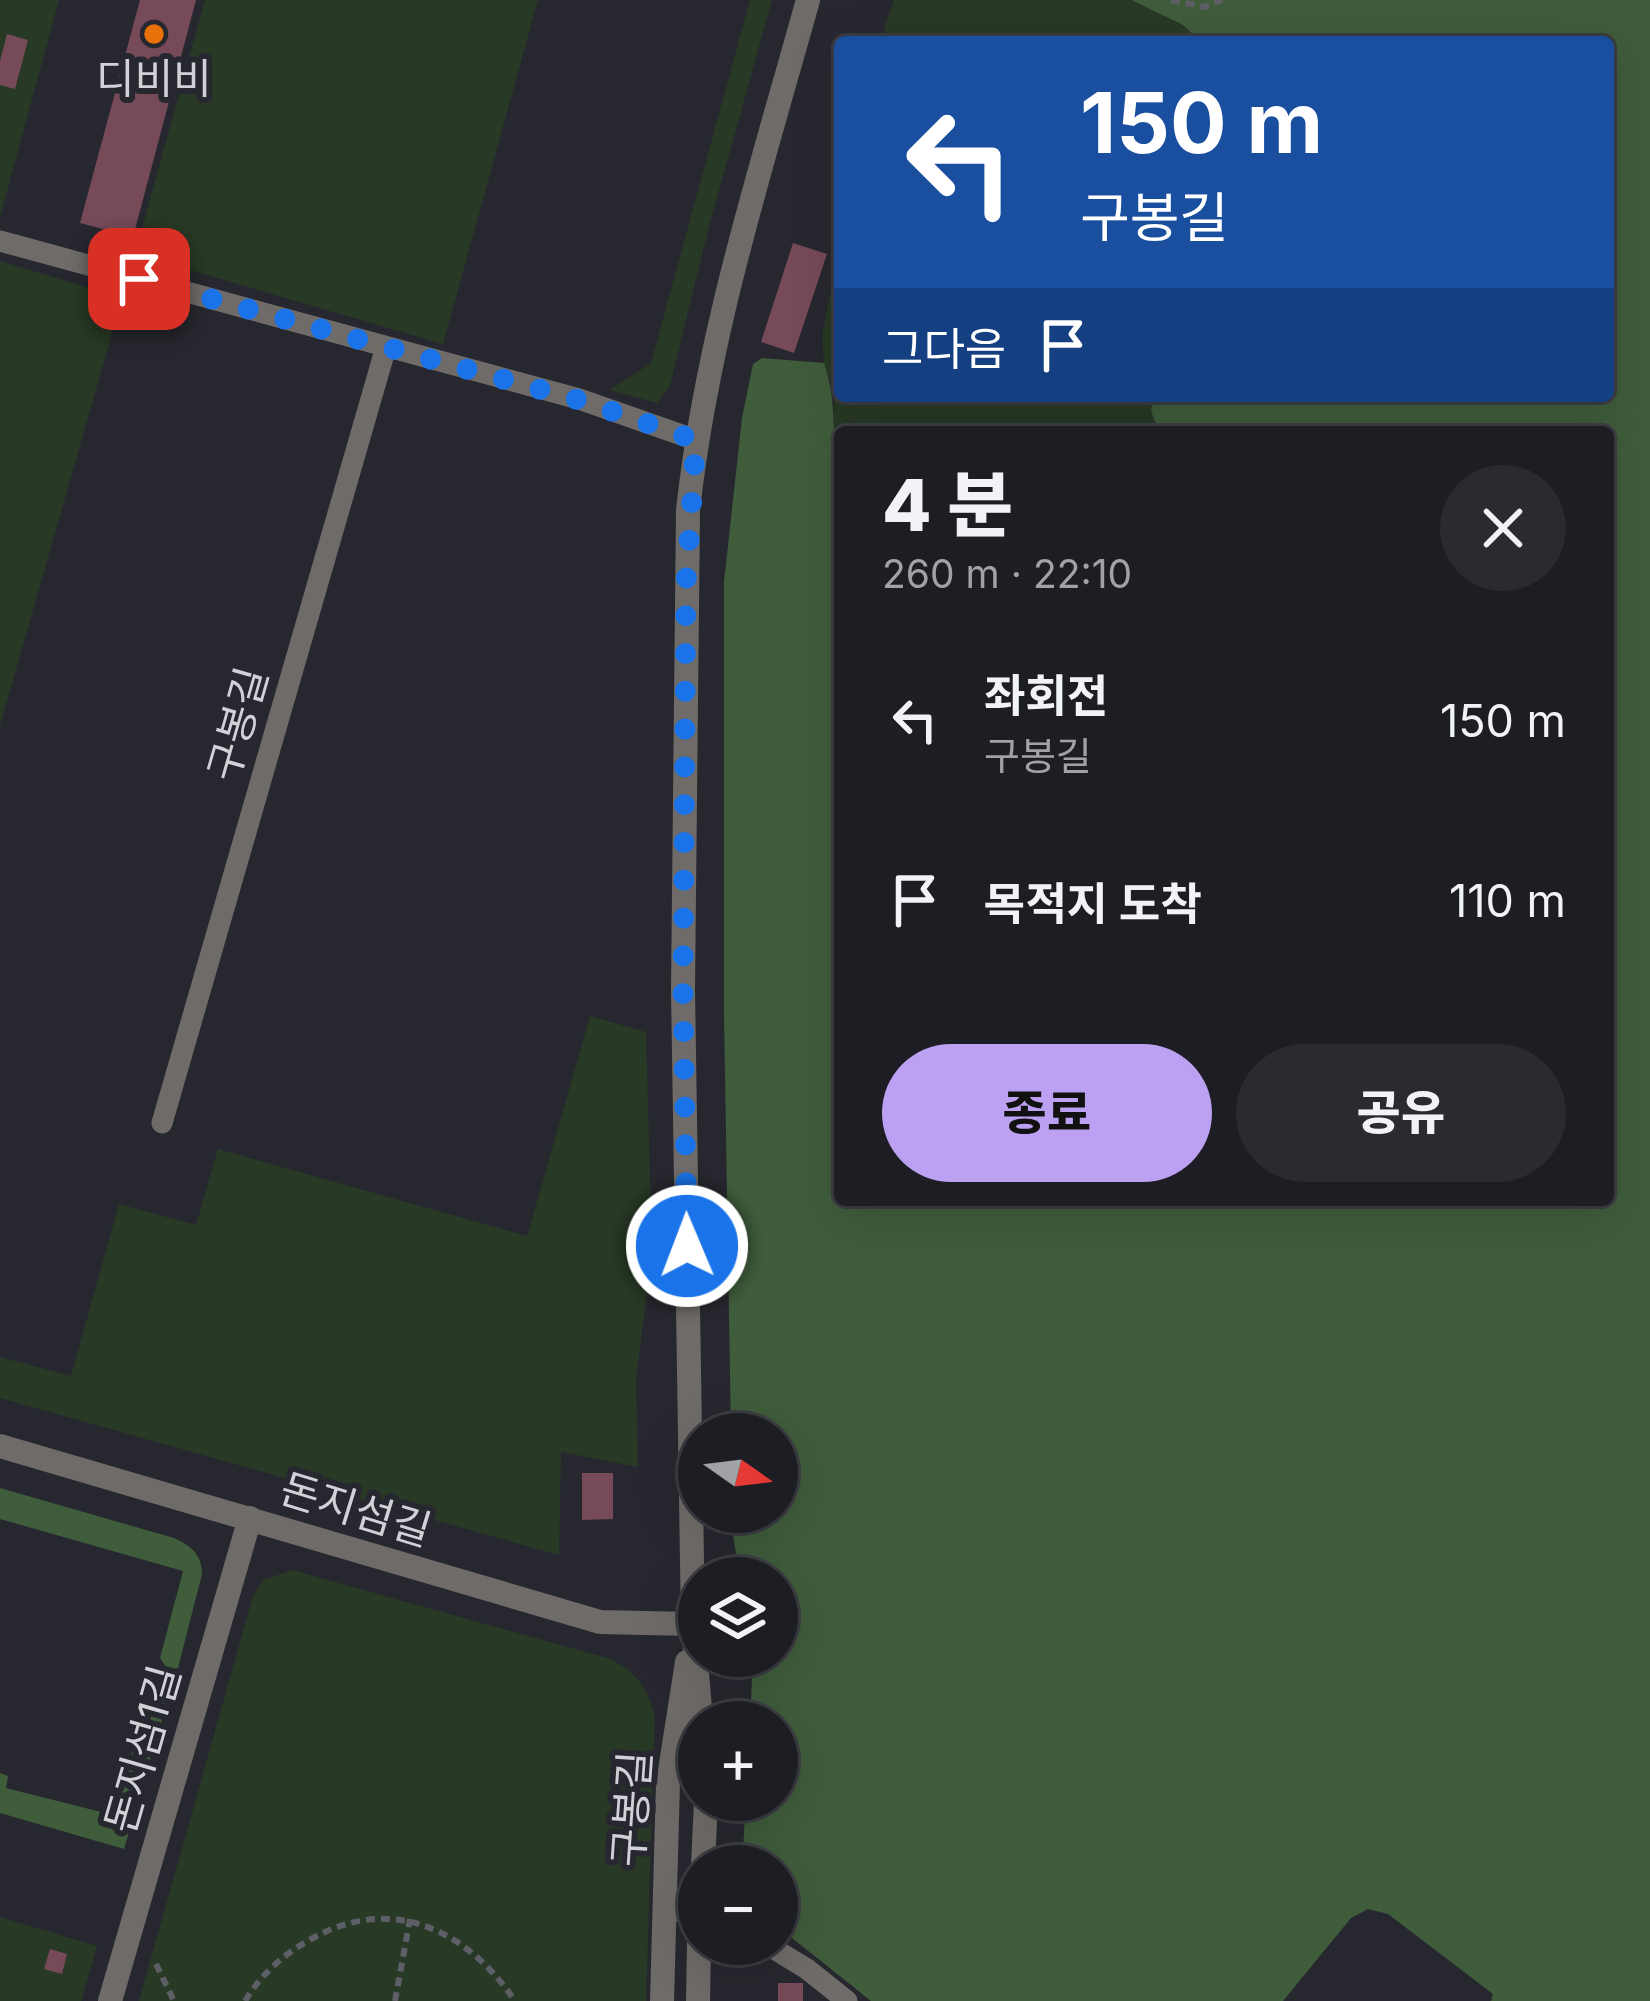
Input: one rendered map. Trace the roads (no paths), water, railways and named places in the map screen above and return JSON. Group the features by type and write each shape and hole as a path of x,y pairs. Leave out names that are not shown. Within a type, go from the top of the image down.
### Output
{"street":[{"name":"구봉길","path":"692,1557 683,839 686,584 696,440 721,314 808,0"},
{"name":"돈지섬길","path":"0,1446 600,1622 678,1624"},
{"name":"돈지섬1길","path":"110,2001 250,1518"},
{"name":"구봉길","path":"662,2001 668,1783 685,1677"},
{"path":"698,2001 699,1965"}],"lane":[{"path":"0,241 579,400 696,440"},
{"name":"구봉길","path":"162,1123 386,346"},
{"path":"664,1906 678,1910"},
{"path":"798,1964 847,2001"}],"place":[{"name":"디비비","path":"154,34"}]}
